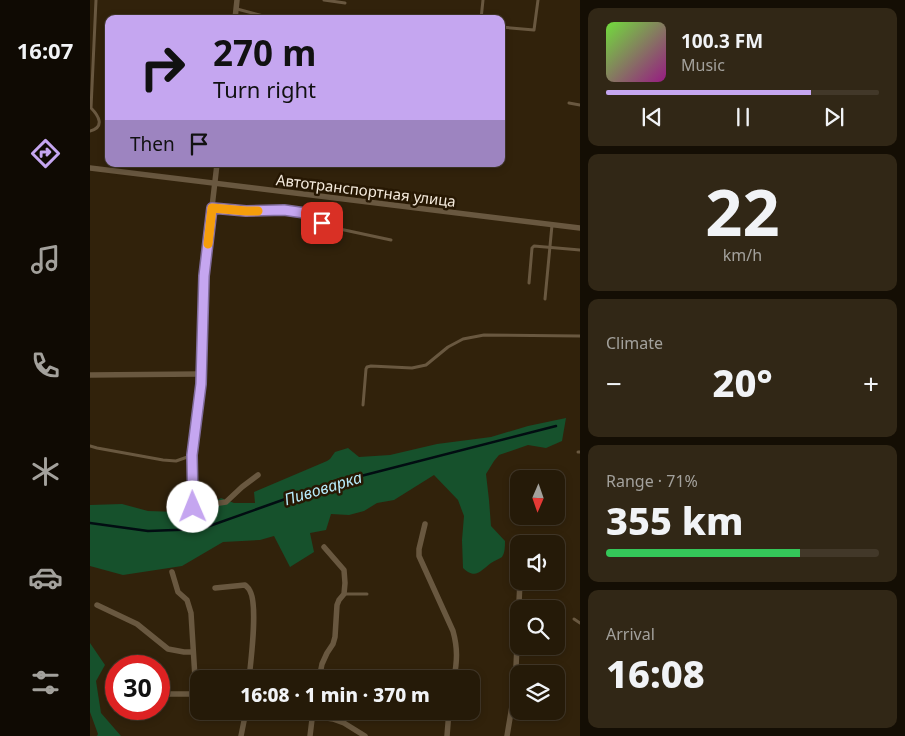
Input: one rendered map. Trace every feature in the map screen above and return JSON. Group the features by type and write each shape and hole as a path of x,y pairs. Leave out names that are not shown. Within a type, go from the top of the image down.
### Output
{"street":[{"path":"235,15 237,0"},
{"path":"217,167 204,276 201,384 192,455 193,507 226,502 258,475"},
{"name":"Автотранспортная улица","path":"90,168 580,228"},
{"path":"90,374 200,374"},
{"path":"425,524 419,556 456,640 455,670"},
{"path":"321,670 327,653 333,644 337,605 344,594 345,583 344,570 324,547"},
{"path":"172,572 178,592 187,600 191,613 195,670"},
{"path":"215,588 245,585 250,589 254,620 250,670"},
{"path":"507,736 515,688 520,590"},
{"path":"97,605 137,624 168,649 193,652"},
{"path":"170,694 190,694"},
{"path":"241,736 244,720"},
{"path":"310,736 311,720"},
{"path":"336,720 365,736"},
{"path":"447,736 448,720"}],"lane":[{"path":"90,131 94,131 99,122 99,116 91,108 96,0"},
{"path":"324,0 344,3"},
{"path":"481,15 483,0"},
{"path":"505,27 534,30 538,0"},
{"path":"236,9 259,15"},
{"path":"570,103 580,105"},
{"path":"212,208 246,211 284,210 312,214 322,223 335,228 391,240"},
{"path":"545,299 552,225"},
{"path":"529,283 532,248 537,246 580,250"},
{"path":"363,405 366,370 371,366 412,368 426,365 448,347 462,339 484,335 580,336"},
{"path":"90,446 163,460 176,461 192,455"},
{"path":"344,594 367,594"},
{"path":"574,619 580,623"}],"green space":[{"path":"566,418 562,441 546,448 528,445 499,455 486,474 491,526 505,541 505,547 502,557 475,574 467,572 463,568 462,540 464,516 458,500 434,475 394,500 377,503 364,511 349,515 331,514 326,530 310,533 314,552 290,567 274,536 260,540 223,542 182,566 123,575 90,566 90,505 122,504 148,511 178,512 196,518 202,510 221,498 234,503 255,503 254,492 327,461 335,452 348,448 359,457 390,455 437,444 491,437 528,426"},
{"path":"90,643 105,665 96,681 101,713 105,720 121,736 97,736 98,734 90,712"}],"waterway":[{"name":"Пивоварка","path":"90,523 148,531 201,529 322,486 556,426"}],"slow traffic":[{"path":"208,244 212,208 258,211"}],"route":[{"path":"193,507 192,455 201,384 204,276 212,208 246,211 284,210 312,214 322,223"}]}
